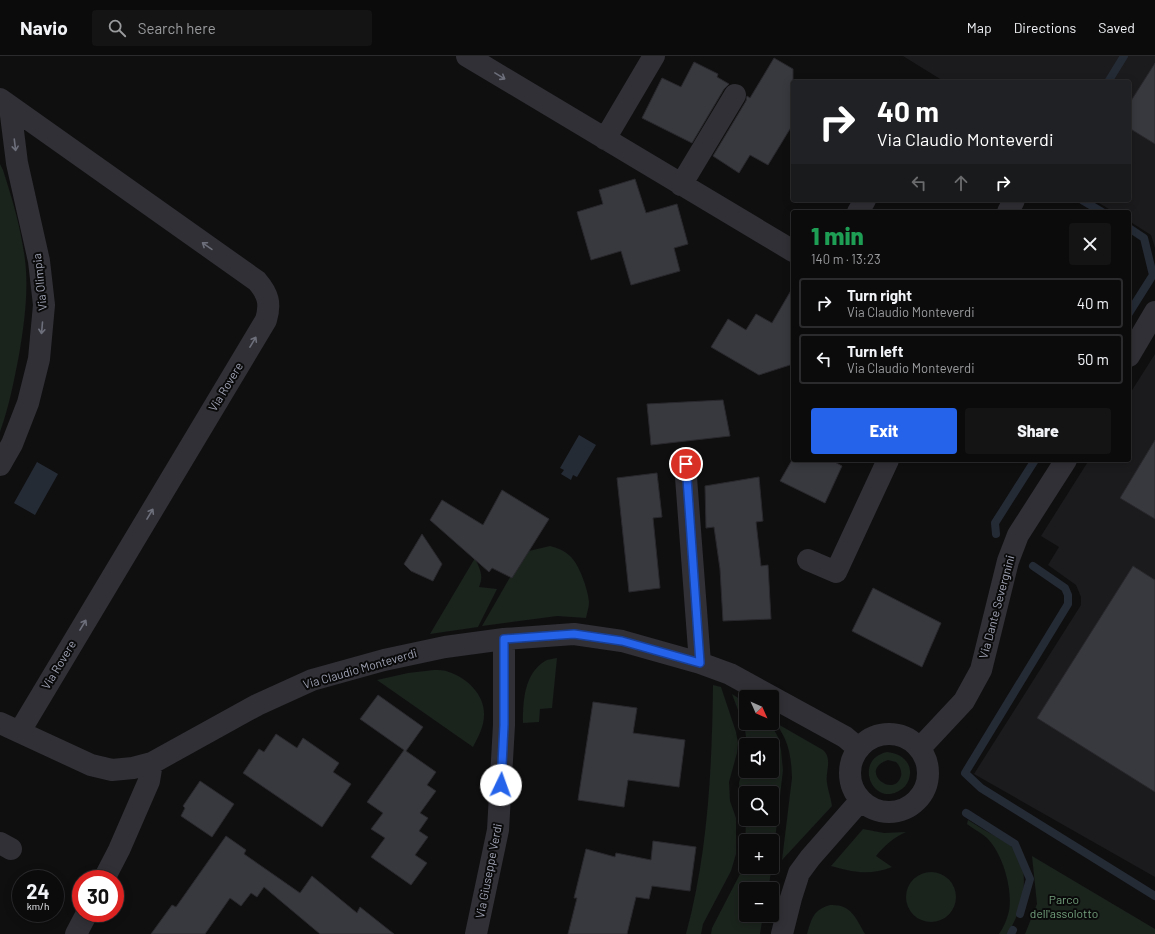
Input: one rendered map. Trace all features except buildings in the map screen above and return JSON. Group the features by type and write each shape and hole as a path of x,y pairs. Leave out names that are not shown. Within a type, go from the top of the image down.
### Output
{"street":[{"path":"467,56 791,250"},
{"path":"605,139 654,56"},
{"path":"681,185 735,95"},
{"name":"Via Olimpia","path":"0,464 12,444 28,403 39,359 44,306 39,261 5,103"},
{"name":"Via Rovere","path":"5,103 257,281 264,289 268,299 269,310 266,320 10,727"},
{"path":"1131,353 1155,312"},
{"path":"808,560 836,572 887,462"},
{"name":"Via Dante Severgnini","path":"920,748 964,700 981,670 1008,561 1018,536 1065,462"},
{"path":"686,464 700,663"},
{"name":"Via Claudio Monteverdi","path":"10,727 91,765 112,770 133,768 152,763 257,705 312,680 384,660 445,647 504,639 574,634 622,641 700,663 730,674 845,737 858,748"},
{"name":"Via Giuseppe Verdi","path":"476,934 498,830 504,725 504,639"},
{"path":"889,733 901,735 912,740 920,748 926,760 929,773 927,786 920,798 910,807 897,812 884,812 871,809 860,801 854,792 850,780 849,769 852,758 858,748 867,740 877,735 889,733"},
{"path":"109,870 149,781 152,763"},
{"path":"782,934 791,898 800,874 810,858 860,801"},
{"path":"76,934 82,922"}],"shaded area":[{"path":"903,56 1155,56 1155,248 1151,235 1131,222 1131,210 1111,210 1097,202 1131,202 1131,80 942,80"},
{"path":"1155,354 1155,877 974,774 1081,605 1081,597 1076,585 1048,565 1059,547 1041,536 1088,462 1131,462 1131,392"},
{"path":"579,435 596,445 577,477 573,475 571,480 561,474 564,470 560,468"},
{"path":"37,462 58,474 35,515 14,503"}],"green space":[{"path":"0,164 9,189 19,228 25,260 26,301 19,355 9,404 0,432"},
{"path":"550,546 568,554 580,571 589,602 586,618 557,616 482,626 520,560 529,551"},
{"path":"475,558 480,569 481,576 479,587 497,589 478,627 430,634"},
{"path":"557,658 552,708 540,709 539,722 523,723 524,697 533,673 538,666 545,661"},
{"path":"434,670 447,671 462,678 474,688 478,694 484,708 484,715 483,724 473,747 377,680 408,673"},
{"path":"713,685 721,687 736,732 738,743 737,753 729,782 730,801 736,818 736,854 731,871 703,924 701,934 686,934 704,842 710,779"},
{"path":"732,694 739,698 739,713"},
{"path":"779,725 823,750 826,754 828,757 827,783 832,806 782,860 792,778 791,762 787,743 779,728"},
{"path":"745,730 774,730 778,738 746,738"},
{"path":"779,741 783,770 779,805 779,786 739,786 740,778 779,778"},
{"path":"887,752 897,754 908,764 910,768 909,779 901,790 888,794 880,792 874,786 870,779 869,771 871,763 877,756","holes":["888,760 896,762 900,767 901,772 901,776 897,783 892,785 880,781 876,770 879,765"]},
{"path":"968,820 1009,844 1017,854 1022,865 1024,890 1018,914 1007,934 999,934 1009,911 1010,893 1006,873 993,845 985,836 967,824"},
{"path":"746,826 777,826 776,834 746,834"},
{"path":"863,829 884,833 906,832 890,842 876,856 892,867 884,870 861,872 831,866"},
{"name":"Parco dell'assolotto","path":"1032,856 1155,929 1155,934 1025,934 1037,904"},
{"path":"926,872 936,872 949,879 956,892 956,902 949,915 936,922 926,922 917,918 910,911 906,902 906,892 910,883 917,876"},
{"path":"740,874 771,874 769,882 739,882 739,922 762,922 760,934 711,934 712,928"},
{"path":"830,905 843,907 852,913 865,934 807,934 814,915 820,909"}],"waterway":[{"path":"1109,80 1124,56"},
{"path":"1085,202 1099,210"},
{"path":"1131,229 1144,238 1153,275 1131,310"},
{"path":"996,534 995,523 1034,462"},
{"path":"1033,566 1065,588 1068,595 1068,604 965,773 981,788 1155,896"},
{"path":"966,813 1015,844 1030,879 1020,914"},
{"path":"1011,934 1013,930"}],"route":[{"path":"501,785 504,725 504,639 574,634 622,641 700,663 686,464"}]}
